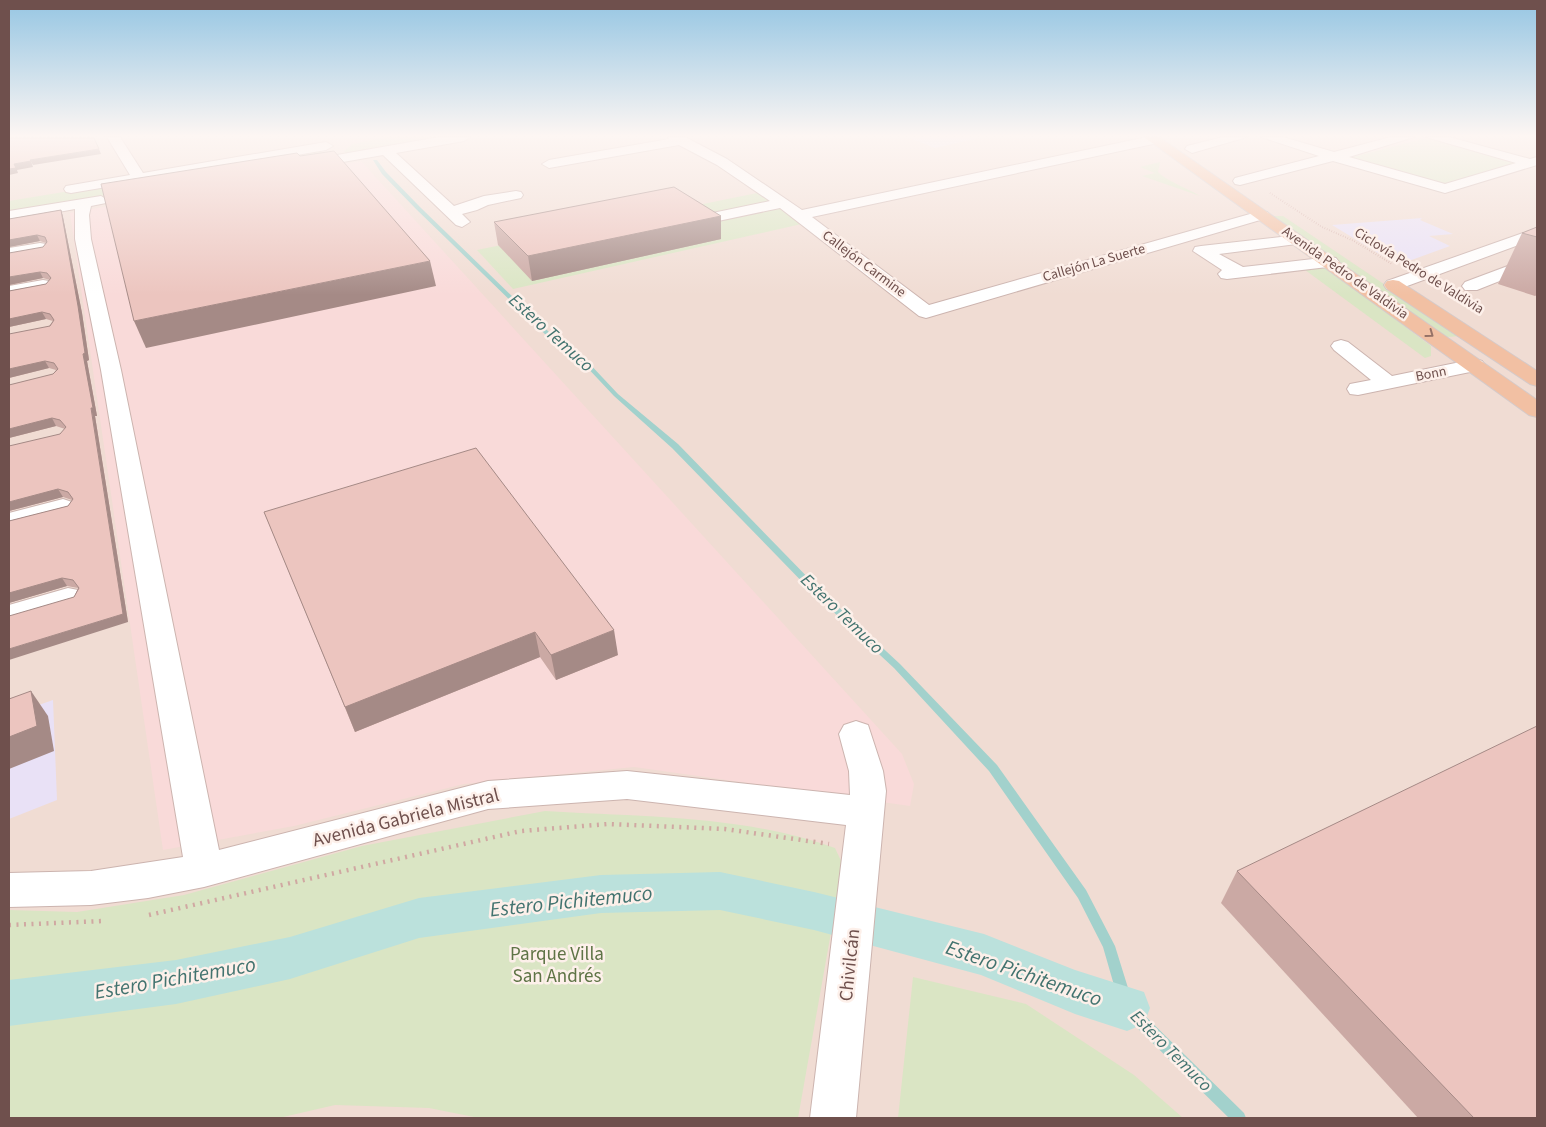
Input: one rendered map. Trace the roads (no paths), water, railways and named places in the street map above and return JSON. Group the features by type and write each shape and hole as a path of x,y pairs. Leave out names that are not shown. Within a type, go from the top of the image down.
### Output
{"main road":[{"name":"Avenida Pedro de Valdivia","path":"1232,190 1262,215 1300,231 1361,264"},
{"name":"Avenida Pedro de Valdivia","path":"1300,231 1330,262 1537,410"},
{"name":"Avenida Pedro de Valdivia","path":"1390,274 1537,380"}],"street":[{"path":"9,216 84,198 106,190"},
{"path":"428,190 462,222"},
{"name":"Callejón Carmine","path":"763,190 926,312"},
{"path":"800,216 921,190"},
{"path":"451,211 472,207 484,201 516,195"},
{"path":"84,198 81,215 83,239 111,370 204,870"},
{"path":"704,219 783,203"},
{"name":"Callejón La Suerte","path":"926,312 1262,215"},
{"path":"1300,231 1260,244 1201,251 1233,273 1330,262"},
{"path":"1390,274 1418,259 1483,235"},
{"path":"1390,274 1533,237"},
{"path":"9,253 40,248"},
{"path":"1471,286 1537,260"},
{"path":"9,291 43,285"},
{"path":"1341,346 1388,383"},
{"name":"Bonn","path":"1358,389 1475,366"},
{"path":"9,521 62,507"},
{"path":"9,615 68,598"},
{"name":"Chivilcán","path":"834,1118 866,812 866,771 856,734"},
{"name":"Avenida Gabriela Mistral","path":"9,890 91,888 148,881 204,870 488,795 627,785 866,812"}],"waterway":[{"name":"Estero Temuco","path":"400,190 550,336 585,362 616,395 675,446 816,591 897,666 993,768 1082,894 1109,946 1127,1008 1239,1118"},
{"name":"Estero Pichitemuco","path":"9,1003 176,982 290,958 419,918 601,894 720,891 814,911 984,955 1075,992 1127,1008"}],"park label":[{"name":"Parque Villa San Andrés","path":"557,965"}]}
